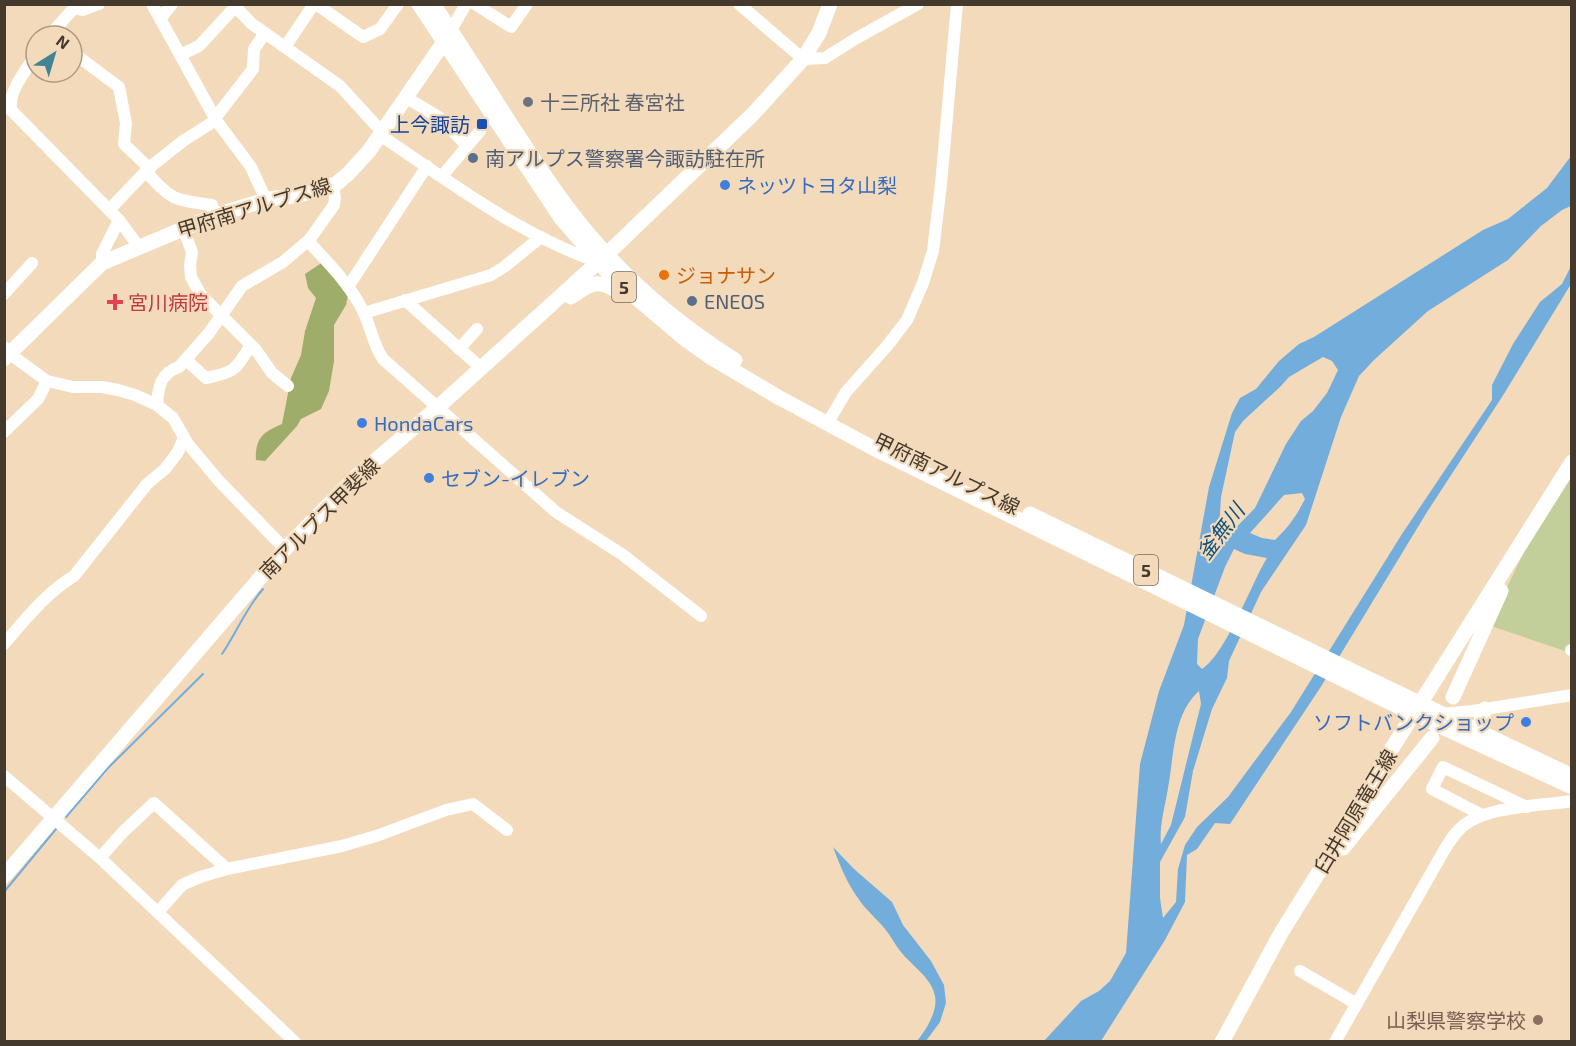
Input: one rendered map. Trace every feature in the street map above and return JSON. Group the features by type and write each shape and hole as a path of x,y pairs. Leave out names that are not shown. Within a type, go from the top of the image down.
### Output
{"main road":[{"path":"419,4 448,36"},
{"path":"433,4 448,36"},
{"name":"南アルプス甲斐線","path":"4,876 285,549 357,476 437,408 552,304 752,115 803,59 819,33 830,4"},
{"name":"甲府南アルプス線","path":"6,353 102,262 216,215 266,200 300,195 333,185 348,174 381,134 448,36 568,208 614,279 675,332 732,371 1572,787"},
{"name":"甲府南アルプス線","path":"602,258 721,351 830,420"},
{"path":"552,304 570,299 587,286 596,283 604,284 610,286 651,318 675,332"},
{"name":"臼井阿原竜王線","path":"1222,1041 1281,933 1330,854 1411,706 1516,552 1572,462"},
{"path":"1454,697 1516,552"},
{"name":"甲府南アルプス線","path":"1411,706 1445,714 1572,776"},
{"path":"1482,733 1481,721 1485,709"},
{"path":"1330,854 1339,852 1344,847 1431,738"}],"street":[{"path":"59,24 73,6 82,10 99,4"},
{"path":"152,4 215,119 251,167 266,200"},
{"path":"160,19 172,4"},
{"path":"285,47 315,4 363,37 380,29 398,4"},
{"path":"448,36 466,4"},
{"path":"475,4 511,27 527,4"},
{"path":"740,4 803,59 825,58 918,4"},
{"path":"830,420 846,392 907,320 933,251 957,4"},
{"path":"180,55 198,46 234,6 252,24 340,86 381,134 427,166 506,219 575,254 602,258"},
{"path":"109,210 149,168 215,119 253,69 255,49 265,33"},
{"path":"84,61 119,87 126,123 124,144 149,168 149,175 166,194 185,201 212,205 216,215"},
{"path":"24,74 7,105 119,220 139,247"},
{"path":"407,98 440,118 467,146"},
{"path":"442,176 480,131"},
{"path":"348,287 427,166"},
{"path":"157,405 158,385 172,369 179,368 209,333 242,286 284,262 308,241 322,224 334,206 333,185"},
{"path":"102,262 102,254 119,220"},
{"path":"183,228 192,252 191,277 201,295 251,345 272,373 288,386"},
{"path":"364,313 491,275 541,237"},
{"path":"308,241 348,287 364,313 383,359 556,512 623,555 701,616"},
{"path":"4,294 32,263"},
{"path":"405,300 481,368"},
{"path":"459,349 477,329"},
{"path":"186,360 206,378 229,374 237,368 251,345"},
{"path":"6,353 47,381 74,387 102,387 118,390 135,394 157,405 173,418 184,437 219,481 285,549"},
{"path":"4,432 38,399 47,381"},
{"path":"4,644 62,583 74,576 147,484 165,470 178,452 184,437"},
{"path":"1445,714 1572,695"},
{"path":"1482,815 1432,789 1443,767 1528,807"},
{"path":"4,777 100,858 289,1040"},
{"path":"1335,1041 1452,838 1461,827 1482,815 1572,801"},
{"path":"100,858 154,802 227,868"},
{"path":"158,912 182,885 200,877 227,868 342,846 446,810 473,804 507,830"},
{"path":"1300,970 1357,1004"}],"green space":[{"path":"323,262 348,295 346,305 334,325 334,361 329,391 321,409 301,419 265,461 256,460 259,441 265,433 282,424 291,378 301,355 305,331 316,298 308,288 305,274"},
{"path":"1571,474 1571,653 1491,626 1503,595 1531,538"}],"water":[{"path":"1571,156 1571,206 1541,226 1508,260 1428,311 1359,376 1341,417 1306,525 1261,592 1229,661 1227,678 1212,709 1193,771 1185,817 1160,862 1160,898 1163,918 1176,902 1178,869 1185,845 1197,827 1228,797 1291,712 1402,534 1492,400 1492,385 1513,344 1540,302 1562,284 1571,266 1571,284 1502,397 1427,512 1322,685 1230,824 1215,823 1197,849 1187,855 1185,902 1165,940 1101,1041 1043,1042 1081,1001 1099,991 1110,981 1126,953 1140,764 1159,691 1184,625 1209,487 1232,413 1240,398 1256,389 1279,361 1299,344 1314,337 1483,230 1508,219 1547,188","holes":["1323,357 1332,361 1338,370 1327,393 1313,411 1301,421 1286,444 1255,508 1218,546 1221,497 1235,432 1243,421 1289,377","1302,493 1305,499 1284,531 1275,540 1250,533 1284,495","1234,549 1245,554 1267,558 1229,634 1211,661 1202,669 1197,664 1198,639","1199,691 1201,704 1171,825 1161,844 1162,823 1176,736 1179,723 1190,700"]},
{"path":"833,847 892,902 903,925 931,961 944,985 946,1003 940,1022 926,1041 917,1041 935,1008 933,989 856,895"}],"waterway":[{"path":"222,654 263,589"},
{"path":"66,817 107,769 203,674"},
{"path":"4,892 56,829"}],"place":[{"name":"十三所社 春宮社","path":"528,102"},
{"name":"上今諏訪","path":"482,124"},
{"name":"南アルプス警察署今諏訪駐在所","path":"473,158"},
{"name":"ネッツトヨタ山梨","path":"725,185"},
{"name":"ジョナサン","path":"664,275"},
{"name":"ENEOS","path":"692,301"},
{"name":"宮川病院","path":"115,302"},
{"name":"HondaCars","path":"362,423"},
{"name":"セブン-イレブン","path":"429,478"},
{"name":"ソフトバンクショップ","path":"1526,722"},
{"name":"山梨県警察学校","path":"1538,1020"}],"water label":[{"name":"釜無川","path":"1220,531"}]}
